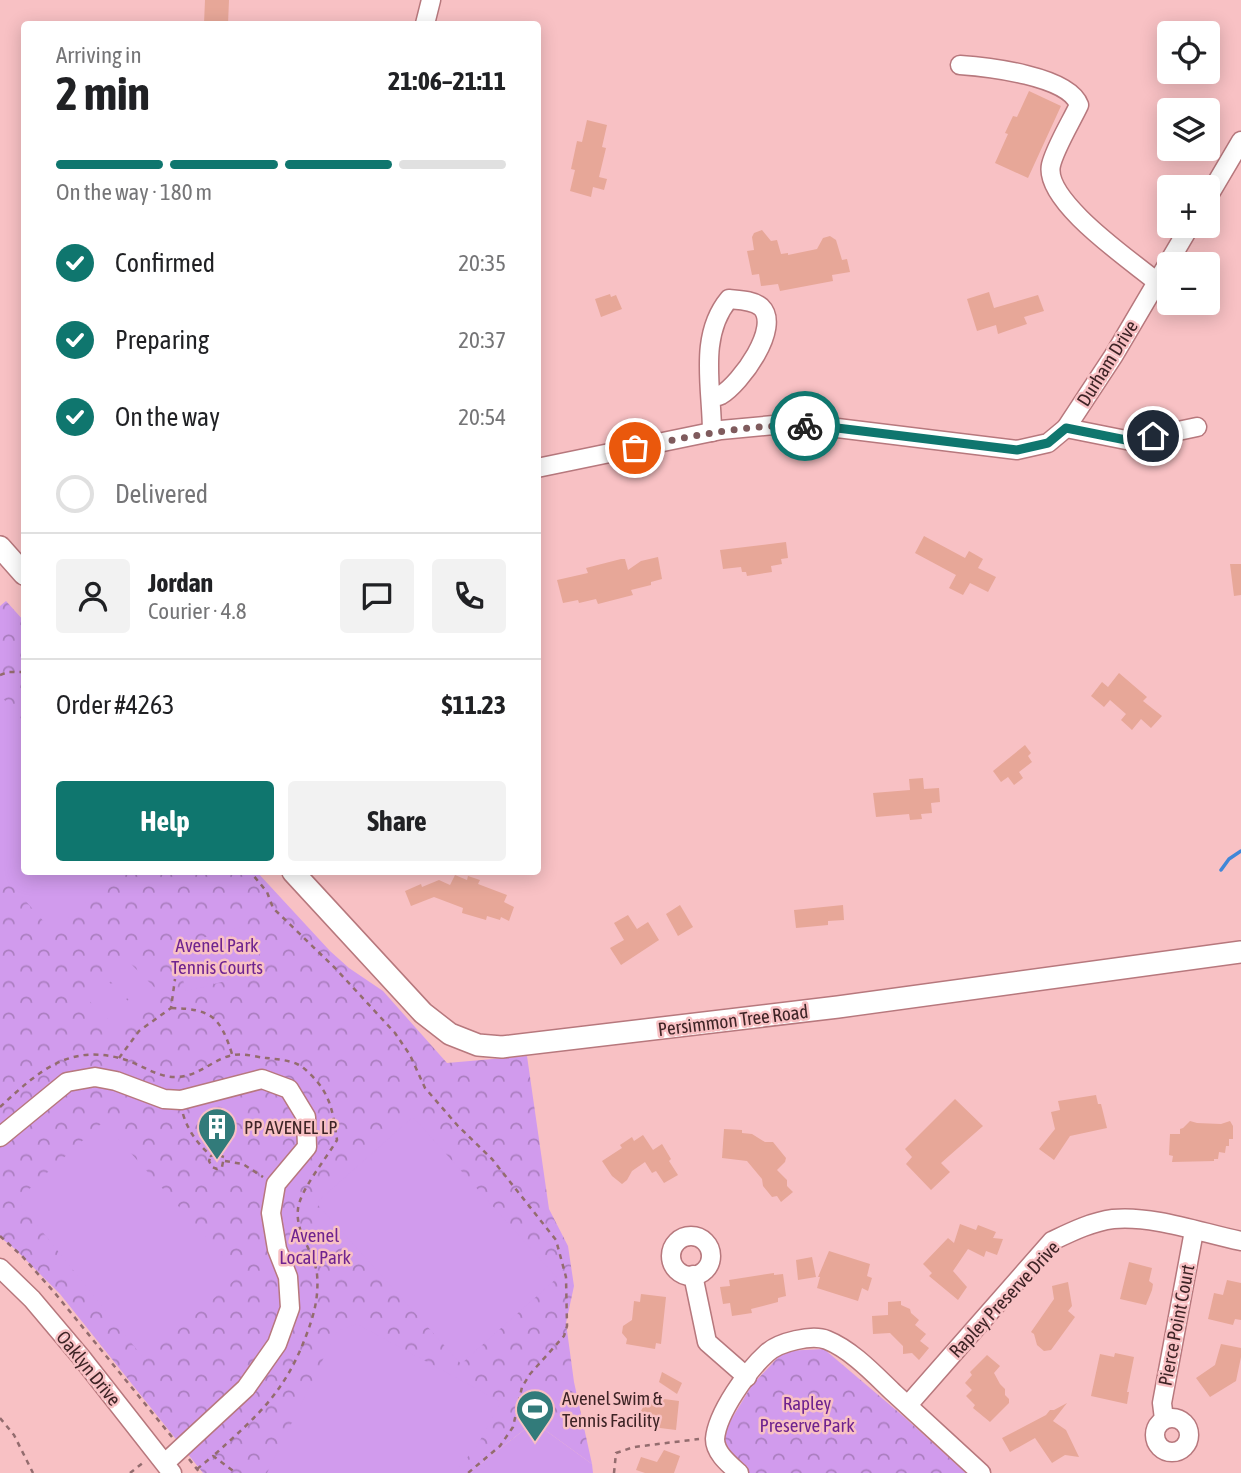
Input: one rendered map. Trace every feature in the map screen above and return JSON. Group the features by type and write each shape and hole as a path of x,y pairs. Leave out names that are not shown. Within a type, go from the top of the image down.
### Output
{"main road":[{"path":"0,547 21,571"},
{"name":"Persimmon Tree Road","path":"296,875 423,1013 450,1034 478,1045 502,1047 838,1007 1241,952"}],"street":[{"path":"426,21 430,0"},
{"path":"960,65 995,67 1062,86 1076,98 1079,105 1051,166 1052,178 1062,197 1092,231 1157,282"},
{"path":"1220,177 1241,141"},
{"name":"Durham Drive","path":"1066,428 1157,282"},
{"path":"711,397 721,396 736,382 761,347 766,333 767,318 760,307 745,300 729,299 719,311 710,343 708,370 712,432"},
{"path":"541,467 712,432 774,425 829,427 1017,450 1048,443 1066,428 1131,441 1197,427"},
{"path":"0,1137 67,1082 94,1077 116,1081 164,1099 181,1100 262,1079 289,1089 306,1117 307,1147 276,1184 271,1213 277,1249 288,1277 290,1308 276,1344 246,1388 180,1448 169,1468"},
{"name":"Rapley Preserve Drive","path":"908,1405 1052,1241 1079,1228 1113,1219 1145,1220 1241,1241"},
{"name":"Pierce Point Court","path":"1164,1419 1162,1403 1194,1231"},
{"name":"Oaklyn Drive","path":"0,1268 32,1299 73,1347 169,1468"},
{"path":"693,1275 707,1342 747,1377"},
{"path":"739,1473 726,1462 715,1440 720,1419 731,1396 768,1352 792,1340 826,1340 862,1363 981,1473"}],"path":[{"path":"0,675 8,672 21,673"},
{"path":"253,875 267,892 273,908 335,968 395,1033 410,1055 425,1088 458,1126 492,1158 556,1240 566,1277 567,1326 564,1336 530,1374 523,1387 513,1427 500,1446 468,1473"},
{"path":"171,1008 175,979"},
{"path":"119,1058 139,1031 171,1008 208,1013 221,1023 233,1055"},
{"path":"0,1107 43,1069 88,1053 119,1058 172,1077 192,1076 233,1055 249,1055 299,1064 321,1085 332,1108 337,1140 303,1191 298,1207 298,1227 316,1265 319,1292 313,1318 295,1365 281,1388 257,1416 198,1471 54,1292 0,1236"},
{"path":"181,1100 188,1129 211,1156"},
{"path":"211,1156 220,1154 225,1161 243,1164 276,1184"},
{"path":"211,1156 209,1161 212,1167 217,1169 222,1167 225,1161"},
{"path":"0,1418 14,1435 33,1473"},
{"path":"614,1473 613,1461 616,1453 634,1447 700,1439 715,1440"},
{"path":"213,1456 236,1473"}],"green space":[{"name":"Avenel Local Park","path":"6,601 21,618 21,875 260,875 330,951 349,968 383,991 447,1063 527,1056 549,1209 568,1246 574,1286 566,1323 574,1382 592,1464 534,1422 469,1473 203,1473 60,1294 0,1237 0,606"},
{"path":"0,695 21,719 21,875 118,875 53,932 0,872"},
{"path":"251,924 263,970 242,976 230,930"},
{"name":"Avenel Park Tennis Courts","path":"224,932 236,978 214,984 202,938"},
{"path":"196,940 208,986 186,991 174,945"},
{"path":"126,959 157,990 138,1009 107,978"},
{"path":"106,979 137,1010 118,1029 86,998"},
{"path":"413,1117 557,1278 461,1364 316,1203"},
{"path":"103,1122 240,1275 145,1360 17,1200"},
{"path":"357,1324 501,1402 477,1446 454,1473 267,1473 337,1331"},
{"name":"Rapley Preserve Park","path":"824,1349 966,1473 747,1473 736,1463 722,1435 752,1385 784,1351"},
{"name":"Avenel Swim & Tennis Facility","path":"534,1422 592,1464 593,1473 469,1473"}],"building":[{"path":"205,0 229,0 228,21 204,21"},
{"path":"1029,91 1061,106 1028,178 995,163 1013,116 1017,117"},
{"path":"587,120 607,125 602,147 606,148 599,177 607,179 604,190 593,187 591,197 570,191 577,141 582,142"},
{"path":"762,230 771,241 777,240 781,254 788,255 817,249 823,238 830,236 836,240 842,260 847,259 850,272 832,275 833,281 780,291 778,284 761,286 759,274 752,275 747,251 754,250 752,237 754,233"},
{"path":"989,292 994,308 1038,295 1044,311 1024,317 1027,324 998,334 996,325 977,331 967,299"},
{"path":"610,294 611,297 616,295 622,309 601,317 595,299"},
{"path":"924,536 965,558 969,551 983,559 978,568 996,577 988,592 970,583 963,595 949,588 956,575 915,553"},
{"path":"786,542 788,558 781,559 782,564 771,566 772,572 747,576 741,567 723,569 720,550"},
{"path":"658,557 662,579 631,590 633,595 598,604 596,599 563,603 557,580 588,573 586,568 621,559 625,559 628,570 641,561"},
{"path":"1230,564 1241,564 1241,595 1234,596"},
{"path":"1119,673 1147,697 1143,701 1162,716 1151,728 1141,719 1132,730 1121,720 1126,714 1110,700 1104,707 1091,696 1102,682 1108,687"},
{"path":"1025,745 1031,753 1028,756 1032,762 1019,772 1023,778 1014,785 1008,777 1001,782 993,771"},
{"path":"923,778 924,789 939,788 940,802 931,803 932,813 921,814 922,819 910,820 909,814 876,817 873,793 910,790 909,779"},
{"path":"455,875 467,880 468,876 480,880 478,884 507,895 504,902 514,907 509,921 501,917 500,920 487,916 486,920 462,913 463,908 434,897 411,906 405,891 439,880 450,885"},
{"path":"680,905 693,927 678,936 666,914"},
{"path":"843,905 844,920 828,921 828,925 796,928 794,910"},
{"path":"628,915 637,929 648,922 659,940 621,965 610,948 624,940 614,923"},
{"path":"1096,1095 1107,1128 1070,1136 1054,1160 1039,1149 1055,1129 1051,1112 1060,1110 1058,1101"},
{"path":"955,1099 983,1126 941,1163 950,1172 931,1190 906,1164 912,1157 905,1149"},
{"path":"1190,1121 1221,1124 1230,1121 1233,1126 1233,1139 1229,1139 1225,1153 1219,1152 1218,1159 1214,1161 1172,1162 1173,1156 1169,1155 1170,1134 1180,1134 1180,1129"},
{"path":"724,1129 742,1130 742,1133 752,1134 765,1142 773,1142 786,1158 777,1170 787,1180 787,1186 793,1192 781,1202 777,1196 772,1197 747,1161 722,1158"},
{"path":"643,1135 653,1150 662,1144 678,1175 664,1183 656,1171 652,1173 645,1162 632,1171 622,1184 612,1176 602,1161 622,1148 620,1145 632,1137 634,1141"},
{"path":"960,1224 976,1230 978,1225 996,1232 993,1238 1003,1239 997,1255 986,1251 984,1257 968,1249 953,1271 967,1287 958,1300 929,1276 932,1273 923,1264 948,1238 954,1243"},
{"path":"829,1251 870,1264 867,1276 872,1278 868,1291 862,1288 858,1301 817,1288 818,1277"},
{"path":"812,1257 816,1277 798,1280 796,1260"},
{"path":"1129,1262 1152,1268 1149,1281 1153,1284 1146,1305 1120,1299"},
{"path":"783,1274 786,1296 778,1298 778,1302 751,1309 752,1313 732,1316 730,1303 723,1304 720,1287 730,1286 729,1280"},
{"path":"1227,1280 1241,1283 1241,1320 1235,1319 1233,1325 1208,1319 1214,1293 1223,1295"},
{"path":"1068,1282 1072,1306 1068,1311 1075,1317 1051,1350 1044,1351 1037,1345 1031,1332 1054,1299 1052,1286"},
{"path":"641,1294 666,1297 661,1344 656,1343 655,1349 626,1344 627,1339 622,1333 623,1326 632,1320 634,1301 640,1302"},
{"path":"901,1301 901,1305 910,1309 919,1320 915,1325 926,1334 920,1341 929,1348 919,1360 912,1353 903,1354 903,1346 890,1333 873,1334 872,1316 888,1315 888,1302"},
{"path":"1221,1344 1241,1348 1241,1357 1236,1381 1210,1397 1196,1378 1215,1365"},
{"path":"1115,1353 1134,1357 1127,1404 1091,1396 1100,1354 1114,1357"},
{"path":"987,1355 1000,1366 994,1373 1009,1399 1009,1403 990,1422 973,1408 975,1405 966,1396 972,1390 965,1383 972,1375 970,1372"},
{"path":"662,1372 682,1383 677,1394 659,1382"},
{"path":"649,1397 679,1401 676,1430 644,1426 645,1416 638,1416"},
{"path":"1067,1403 1053,1421 1066,1430 1079,1457 1065,1455 1052,1463 1035,1438 1010,1452 1002,1438"},
{"path":"664,1450 680,1456 674,1473 645,1473 636,1470 641,1457 657,1462"}],"waterway":[{"path":"1221,870 1229,859 1241,851"}],"way so far":[{"path":"635,448 721,430 774,425 805,426"}],"place":[{"name":"PP AVENEL LP","path":"217,1161"},
{"name":"Avenel Swim & Tennis Facility","path":"535,1443"}],"route":[{"path":"805,426 1017,450 1048,443 1066,428 1131,441 1153,436"}]}
